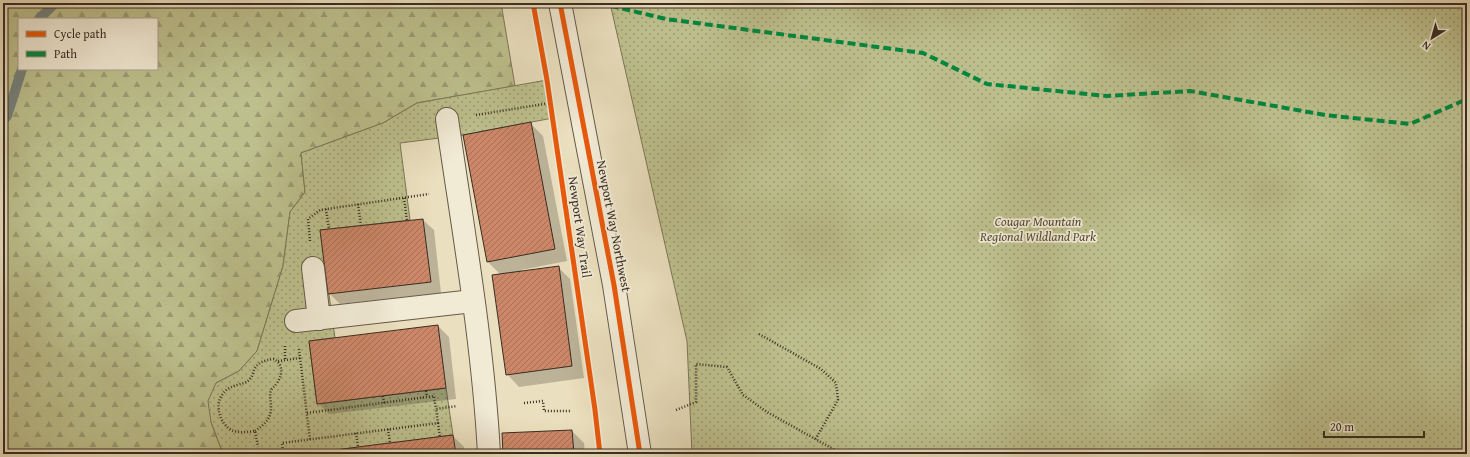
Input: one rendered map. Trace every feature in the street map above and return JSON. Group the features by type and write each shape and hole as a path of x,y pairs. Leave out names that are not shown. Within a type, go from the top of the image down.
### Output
{"street":[{"name":"Newport Way Northwest","path":"560,3 614,285 640,454"},
{"path":"447,119 474,301 487,405 489,454"},
{"path":"313,268 319,319"},
{"path":"296,321 474,301"}],"path":[{"path":"549,95 551,111"},
{"path":"473,115 550,103"},
{"path":"313,268 308,219 320,210 457,190"},
{"path":"404,198 407,221"},
{"path":"358,204 362,226"},
{"path":"326,209 328,229"},
{"path":"296,321 310,440"},
{"path":"759,334 821,369 836,383 838,400 815,440"},
{"path":"278,361 281,367 281,376 272,389 270,396 272,406 270,415 266,422 255,431 233,431 224,424 220,416 219,406 221,396 227,389 250,379 256,365 265,360 274,359 278,361 300,358"},
{"path":"676,410 696,402 696,364 727,366 743,395 767,412 842,454"},
{"path":"426,391 427,397"},
{"path":"383,396 384,403"},
{"path":"307,413 434,396 440,437"},
{"path":"524,403 543,401 544,411 570,411"},
{"path":"436,409 458,407"},
{"path":"283,454 282,443 438,422"},
{"path":"388,429 390,443"},
{"path":"255,431 258,446"},
{"path":"356,433 358,447"}],"green space":[{"path":"3,3 501,3 515,86 417,103 383,123 301,153 305,192 290,212 283,266 257,351 239,371 216,383 211,422 223,454 3,454"},
{"name":"Cougar Mountain Regional Wildland Park","path":"610,3 1467,3 1467,454 692,454 687,341"},
{"path":"547,80 553,118 463,135 400,143 410,220 320,230 335,338 309,341 317,404 446,388 453,435 305,454 232,454 222,451 211,422 208,401 216,383 239,371 257,351 283,266 290,212 305,192 301,153 383,123 417,103"}],"building":[{"path":"531,122 555,249 487,262 463,135"},
{"path":"423,219 431,282 328,294 320,230"},
{"path":"559,266 572,366 506,375 492,275"},
{"path":"438,325 446,388 317,404 309,341"},
{"path":"572,430 574,454 503,454 502,433"},
{"path":"453,435 456,454 305,454 358,447"}],"waterway":[{"path":"40,18 55,3"},
{"path":"3,120 7,116 22,70"}],"marked path":[{"path":"599,3 666,19 923,53 987,84 1107,96 1190,91 1325,115 1410,124 1467,99"}],"cycle path":[{"name":"Newport Way Trail","path":"533,3 547,80 595,410 600,454"},
{"path":"560,3 614,285 640,454"}]}
